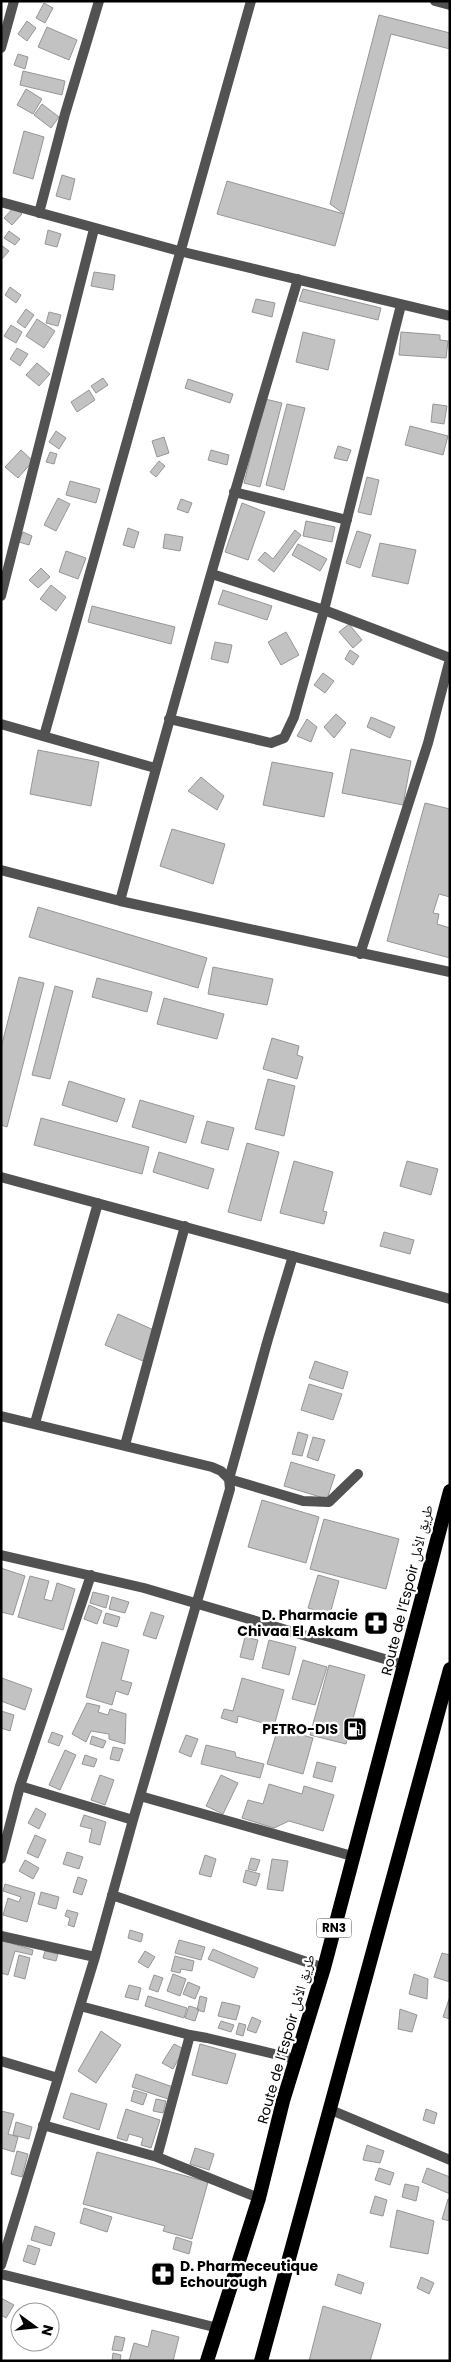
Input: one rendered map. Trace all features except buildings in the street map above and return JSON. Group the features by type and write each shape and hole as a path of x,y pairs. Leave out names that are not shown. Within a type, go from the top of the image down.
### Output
{"highway":[{"name":"Route de l’Espoir طريق الأمل","path":"206,2361 259,2198 295,2059 324,1968 352,1856 405,1665 450,1491"},
{"path":"261,2361 449,1676"}],"street":[{"path":"1,48 14,1"},
{"path":"39,213 65,114 99,1"},
{"path":"44,736 250,1"},
{"path":"435,1 450,5"},
{"path":"1,202 180,251 450,316"},
{"path":"1,596 94,228"},
{"path":"120,900 155,768 234,492 298,279"},
{"path":"169,719 271,744 284,738 294,717 324,610 402,305"},
{"path":"234,492 347,520"},
{"path":"212,574 324,610 450,659 428,743 360,954"},
{"path":"1,724 155,768"},
{"path":"2,871 120,900 360,954 450,972"},
{"path":"1,1177 450,1299"},
{"path":"35,1423 98,1203"},
{"path":"125,1445 185,1226"},
{"path":"1,2265 95,1957 230,1489 229,1479 268,1339 294,1256"},
{"path":"1,1416 212,1467 221,1471 229,1479 302,1501 329,1502 358,1474"},
{"path":"1,1555 198,1602 405,1665"},
{"path":"1,1859 20,1786 91,1575"},
{"path":"20,1786 133,1820"},
{"path":"140,1796 352,1856"},
{"path":"112,1894 324,1968"},
{"path":"1,1936 95,1957"},
{"path":"80,2006 190,2035 295,2059"},
{"path":"157,2157 190,2035"},
{"path":"1,2061 58,2078"},
{"path":"330,2110 450,2160"},
{"path":"44,2125 157,2157 259,2198"},
{"path":"1,2274 218,2328"}],"place":[{"name":"D. Pharmacie Chivaa El Askam","path":"376,1623"},
{"name":"PETRO-DIS","path":"355,1729"},
{"name":"D. Pharmeceutique Echourough","path":"163,2274"}]}
